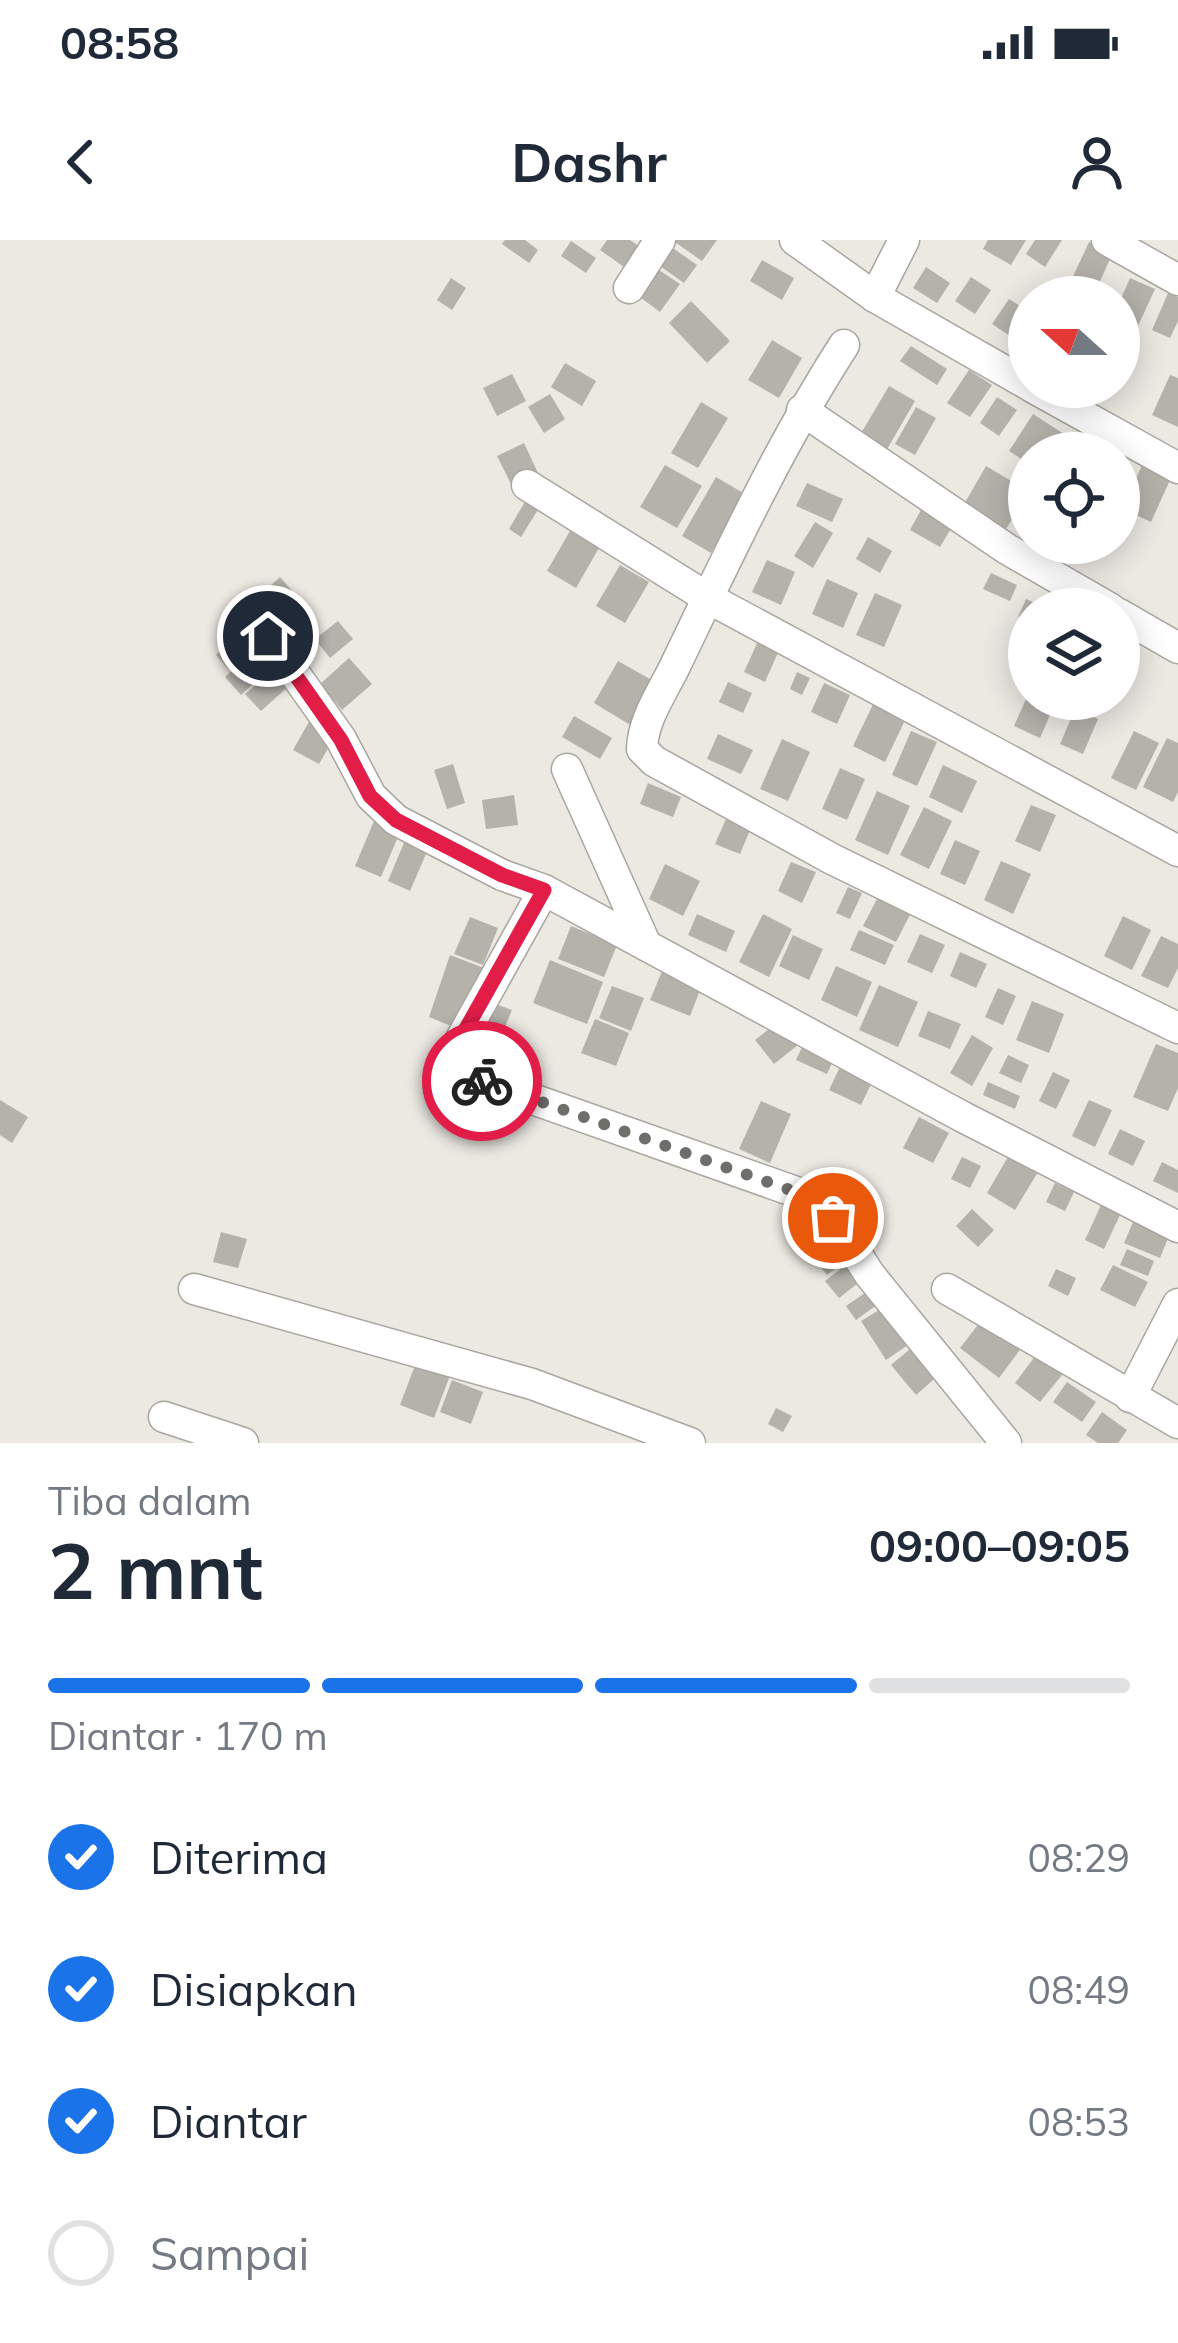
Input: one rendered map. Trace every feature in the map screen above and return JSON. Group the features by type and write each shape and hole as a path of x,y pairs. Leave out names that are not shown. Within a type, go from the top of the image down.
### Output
{"street":[{"path":"628,288 660,240"},
{"path":"795,240 875,296 1008,373"},
{"path":"875,296 904,240"},
{"path":"1107,240 1178,280"},
{"path":"844,345 802,410 649,717 641,744 647,755 785,835 1178,1028"},
{"path":"1070,408 1178,468"},
{"path":"802,410 1007,549 1075,588"},
{"path":"527,485 708,598 1178,851"},
{"path":"1140,626 1178,648"},
{"path":"268,636 341,740 370,796 396,820 502,875 544,890 963,1117 1178,1227"},
{"path":"567,769 646,945"},
{"path":"544,890 450,1065 456,1072 813,1198 833,1218 869,1275 1006,1443"},
{"path":"947,1288 1178,1423"},
{"path":"194,1289 532,1384 690,1443"},
{"path":"1130,1397 1178,1304"},
{"path":"164,1417 243,1443"}],"building":[{"path":"525,240 538,250 529,263 502,244"},
{"path":"607,240 630,240 649,253 634,274 600,250"},
{"path":"672,240 717,240 702,261"},
{"path":"988,240 1026,240 1011,265 983,249"},
{"path":"1035,240 1062,240 1045,267 1026,254"},
{"path":"571,241 596,258 586,273 561,256"},
{"path":"1089,242 1113,252 1102,276 1073,276"},
{"path":"670,246 697,265 684,283 657,264"},
{"path":"762,260 794,278 782,300 750,281"},
{"path":"926,267 950,283 937,303 913,288"},
{"path":"656,268 680,284 660,312 637,295"},
{"path":"971,277 991,290 975,314 955,301"},
{"path":"451,278 466,288 452,310 437,300"},
{"path":"1140,282 1155,289 1140,322"},
{"path":"1168,293 1178,297 1178,321 1170,338 1152,330"},
{"path":"1008,300 1008,335 992,324"},
{"path":"691,301 730,341 707,363 669,323"},
{"path":"772,340 802,358 779,398 748,380"},
{"path":"911,346 947,369 937,385 900,361"},
{"path":"565,363 596,381 582,406 551,387"},
{"path":"969,370 992,385 970,417 947,403"},
{"path":"512,374 526,401 497,416 483,388"},
{"path":"1170,375 1178,378 1178,427 1152,415"},
{"path":"889,386 915,401 886,451 860,435"},
{"path":"550,394 565,419 544,433 528,407"},
{"path":"997,397 1017,410 999,436 980,423"},
{"path":"701,402 728,418 698,468 671,453"},
{"path":"916,407 936,418 915,455 895,444"},
{"path":"1033,414 1061,432 1021,432"},
{"path":"524,443 538,473 512,486 497,456"},
{"path":"665,465 702,486 677,528 640,507"},
{"path":"1142,465 1171,478 1151,522 1140,517"},
{"path":"986,466 1008,479 1005,531 963,506"},
{"path":"716,477 745,494 711,553 682,536"},
{"path":"807,483 843,499 832,522 796,506"},
{"path":"526,500 539,508 521,537 509,529"},
{"path":"921,510 952,527 940,547 910,530"},
{"path":"815,522 833,533 813,568 794,556"},
{"path":"570,531 599,548 576,588 547,571"},
{"path":"868,537 892,551 880,573 856,559"},
{"path":"767,560 795,572 781,605 752,592"},
{"path":"620,565 649,582 625,623 596,606"},
{"path":"991,573 1017,585 1008,588 1008,600 983,589"},
{"path":"280,577 294,593 270,614 256,599"},
{"path":"827,579 858,593 843,628 812,614"},
{"path":"875,593 902,605 884,647 856,635"},
{"path":"338,621 353,639 330,658 315,639"},
{"path":"250,624 263,639 229,670 216,655"},
{"path":"759,639 780,648 765,682 744,672"},
{"path":"264,642 279,660 241,695 225,677"},
{"path":"349,658 372,684 342,710 320,684"},
{"path":"618,661 657,683 632,726 594,703"},
{"path":"276,667 291,684 261,711 245,694"},
{"path":"797,672 810,678 802,695 790,689"},
{"path":"728,682 752,693 743,713 719,702"},
{"path":"824,683 850,695 837,724 811,712"},
{"path":"876,698 908,714 885,762 853,746"},
{"path":"574,716 612,738 600,759 562,737"},
{"path":"310,720 336,735 319,764 293,750"},
{"path":"1017,720 1048,720 1040,738 1014,726"},
{"path":"1070,720 1098,720 1083,754 1060,744"},
{"path":"911,731 937,742 917,786 892,775"},
{"path":"1134,731 1159,743 1136,790 1111,778"},
{"path":"718,734 753,750 741,774 707,759"},
{"path":"1167,738 1178,743 1178,792 1173,802 1143,787"},
{"path":"782,739 810,752 788,801 760,789"},
{"path":"453,764 465,803 447,809 434,770"},
{"path":"943,765 977,781 962,813 929,797"},
{"path":"840,768 865,779 847,820 822,809"},
{"path":"648,783 681,797 673,817 640,804"},
{"path":"877,791 910,806 888,855 855,840"},
{"path":"514,795 518,825 486,829 482,800"},
{"path":"1031,805 1056,815 1040,852 1015,841"},
{"path":"924,807 952,821 929,869 900,855"},
{"path":"726,819 750,830 740,854 715,844"},
{"path":"374,821 400,832 381,877 355,866"},
{"path":"406,838 429,847 410,891 388,881"},
{"path":"955,840 980,851 965,885 940,874"},
{"path":"1001,861 1031,874 1013,914 984,900"},
{"path":"791,862 816,872 802,903 778,891"},
{"path":"665,864 700,881 683,916 649,899"},
{"path":"848,887 862,893 850,919 836,913"},
{"path":"882,889 915,905 896,942 863,926"},
{"path":"697,914 735,931 726,952 688,935"},
{"path":"763,914 792,929 769,977 739,962"},
{"path":"1123,916 1151,930 1132,970 1104,956"},
{"path":"470,917 498,928 483,965 454,954"},
{"path":"571,926 617,945 604,977 558,959"},
{"path":"859,930 894,945 885,965 850,950"},
{"path":"920,934 945,945 932,973 907,962"},
{"path":"793,935 823,949 809,980 779,966"},
{"path":"1161,936 1178,944 1178,968 1168,988 1141,976"},
{"path":"960,952 987,964 976,988 950,976"},
{"path":"450,955 484,968 456,1028 429,1017"},
{"path":"550,960 603,982 587,1024 533,1003"},
{"path":"836,966 872,982 857,1017 821,1000"},
{"path":"663,969 702,985 690,1016 650,1000"},
{"path":"879,985 918,1002 898,1047 859,1030"},
{"path":"612,986 644,998 631,1031 599,1018"},
{"path":"998,988 1016,996 1003,1025 985,1017"},
{"path":"485,1000 512,1010 491,1060 466,1050"},
{"path":"1032,1001 1064,1014 1049,1053 1016,1040"},
{"path":"928,1011 961,1024 950,1049 918,1036"},
{"path":"595,1019 629,1033 616,1066 581,1053"},
{"path":"779,1021 798,1045 774,1064 755,1040"},
{"path":"972,1035 993,1048 972,1086 950,1073"},
{"path":"804,1043 835,1056 827,1074 796,1060"},
{"path":"1156,1044 1178,1053 1178,1088 1168,1111 1133,1097"},
{"path":"1008,1055 1029,1065 1021,1083 999,1073"},
{"path":"840,1067 872,1082 861,1105 829,1090"},
{"path":"1053,1072 1070,1080 1056,1109 1039,1101"},
{"path":"988,1082 1020,1096 1015,1109 983,1095"},
{"path":"0,1100 28,1117 12,1143 0,1135"},
{"path":"1089,1100 1112,1110 1095,1147 1072,1136"},
{"path":"761,1101 791,1114 770,1163 739,1149"},
{"path":"919,1117 949,1133 933,1163 903,1148"},
{"path":"1120,1129 1145,1141 1133,1166 1108,1154"},
{"path":"1012,1150 1041,1167 1015,1210 987,1193"},
{"path":"962,1157 981,1166 970,1188 951,1179"},
{"path":"1162,1162 1178,1170 1178,1193 1153,1181"},
{"path":"1055,1183 1074,1192 1065,1211 1046,1202"},
{"path":"813,1205 834,1234 807,1254 786,1224"},
{"path":"1101,1205 1120,1215 1104,1249 1085,1240"},
{"path":"972,1209 994,1230 978,1247 956,1226"},
{"path":"1137,1213 1172,1228 1160,1258 1124,1243"},
{"path":"221,1232 247,1239 238,1268 213,1262"},
{"path":"840,1238 853,1255 827,1275 813,1258"},
{"path":"1127,1249 1154,1261 1148,1276 1120,1265"},
{"path":"852,1260 866,1277 839,1298 825,1281"},
{"path":"1113,1265 1148,1282 1135,1307 1100,1290"},
{"path":"1056,1269 1076,1278 1068,1296 1048,1286"},
{"path":"872,1288 881,1302 856,1320 846,1306"},
{"path":"884,1307 908,1345 886,1360 861,1321"},
{"path":"984,1317 1022,1347 999,1378 960,1348"},
{"path":"916,1344 941,1373 916,1395 891,1365"},
{"path":"1036,1355 1062,1375 1040,1402 1015,1383"},
{"path":"417,1360 451,1373 434,1418 400,1405"},
{"path":"452,1380 483,1392 471,1424 440,1412"},
{"path":"1067,1382 1096,1402 1082,1422 1053,1402"},
{"path":"776,1408 792,1416 783,1432 768,1424"},
{"path":"1102,1412 1127,1430 1118,1443 1098,1443 1086,1435"}],"way so far":[{"path":"482,1081 813,1198 833,1218"}],"route":[{"path":"268,636 341,740 370,796 396,820 502,875 544,890 449,1059 456,1072 482,1081"}]}
